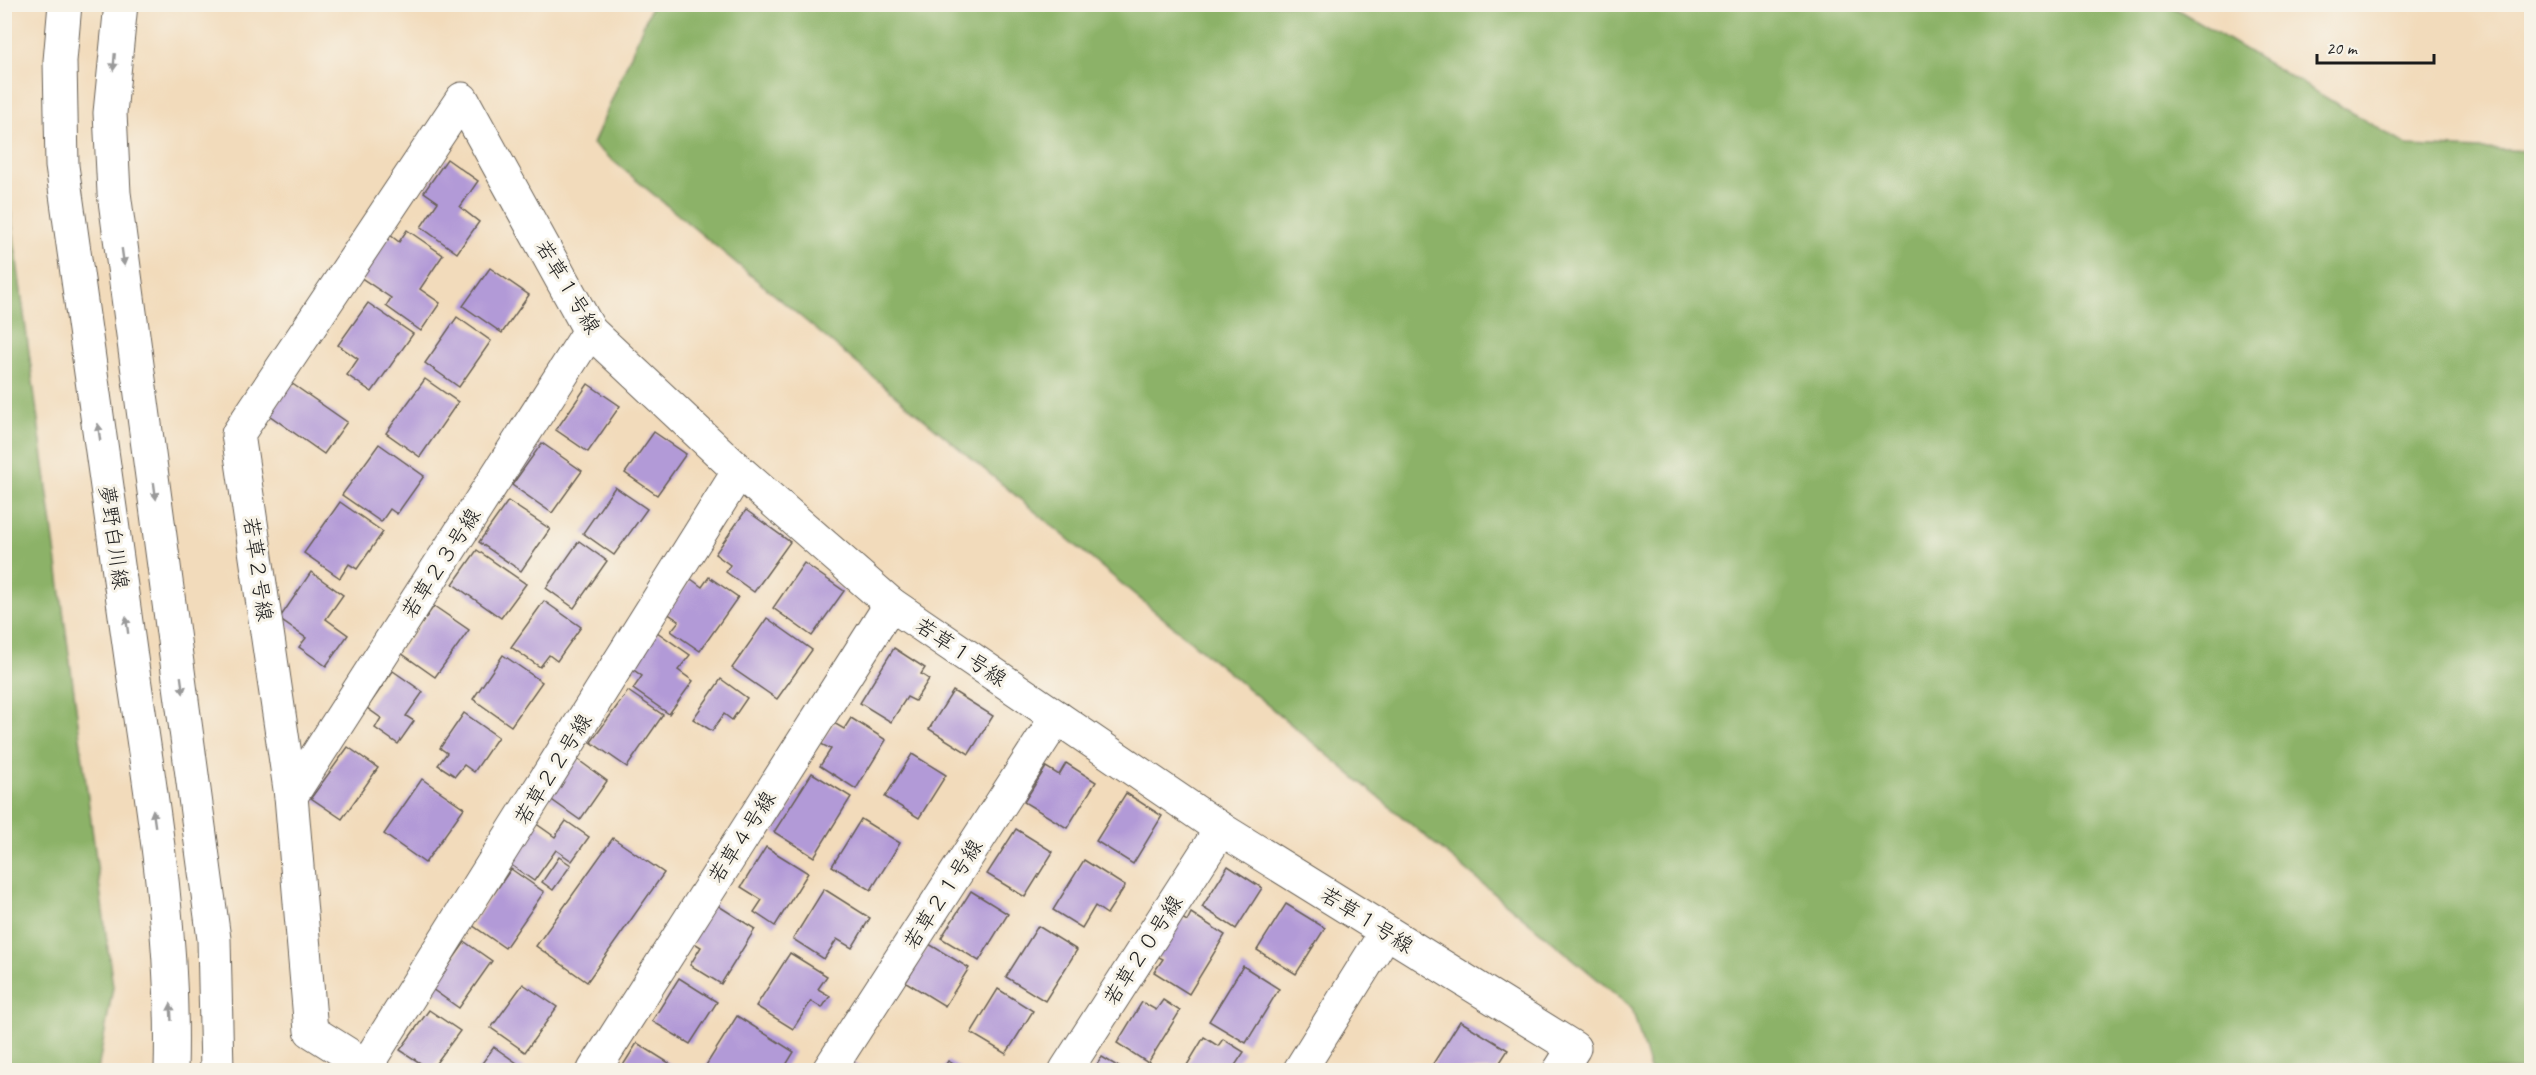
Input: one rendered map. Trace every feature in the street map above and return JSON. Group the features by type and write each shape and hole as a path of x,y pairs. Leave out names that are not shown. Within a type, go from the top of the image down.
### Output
{"street":[{"name":"夢野白川線","path":"65,4 60,61 62,166 155,822 168,939 172,1025 171,1071"},
{"path":"121,4 110,113 114,193 214,939 217,1071"},
{"name":"若草１号線","path":"462,99 590,331 740,471 891,604 1221,829 1574,1048 1560,1071"},
{"name":"若草２号線","path":"369,1068 311,1031 291,796 238,435 462,99"},
{"name":"若草２３号線","path":"291,796 590,331"},
{"name":"若草２２号線","path":"369,1068 740,471"},
{"name":"若草４号線","path":"594,1071 891,604"},
{"name":"若草２１号線","path":"829,1071 1057,717"},
{"name":"若草２０号線","path":"1066,1071 1221,829"},
{"path":"1300,1071 1386,932"}],"green space":[{"path":"2173,4 2173,7 2408,146 2531,151 2531,1070 1650,1070 1632,1008 593,144 652,5"},
{"path":"4,163 113,987 98,1070 5,1070"}],"building":[{"path":"447,159 478,181 460,207 479,222 457,253 421,227 438,202 424,192"},
{"path":"407,230 443,255 420,289 440,303 421,331 386,306 391,298 360,277 390,235 399,242"},
{"path":"490,268 529,295 502,333 463,306"},
{"path":"368,303 413,334 372,392 347,375 358,359 338,345"},
{"path":"457,317 491,341 459,387 425,363"},
{"path":"425,379 458,402 420,457 386,433"},
{"path":"291,383 347,422 324,454 269,415"},
{"path":"588,384 620,406 588,452 556,430"},
{"path":"654,432 686,454 657,495 625,473"},
{"path":"542,443 582,471 552,513 512,485"},
{"path":"379,444 424,476 397,514 390,509 381,522 342,495"},
{"path":"615,487 647,509 614,555 583,533"},
{"path":"508,501 550,529 521,571 479,542"},
{"path":"340,502 383,532 357,569 349,564 340,578 304,553"},
{"path":"746,510 790,542 754,592 726,572 730,565 715,554"},
{"path":"579,541 607,561 574,608 546,588"},
{"path":"477,550 526,584 501,618 453,584"},
{"path":"804,563 844,591 812,636 773,608"},
{"path":"311,572 343,595 326,619 348,635 326,666 299,647 306,638 279,619"},
{"path":"709,577 738,597 700,651 671,631 679,621 667,613 691,579 702,587"},
{"path":"544,601 581,627 557,661 549,655 540,667 511,647"},
{"path":"434,606 469,630 435,677 401,653"},
{"path":"767,618 812,650 777,699 732,668"},
{"path":"657,632 690,655 678,670 693,681 669,714 633,689 642,676 631,668"},
{"path":"894,648 925,668 921,674 929,679 915,701 907,697 891,722 860,703"},
{"path":"503,655 542,682 511,726 473,699"},
{"path":"393,671 423,692 406,716 414,721 398,744 375,728 381,718 367,708"},
{"path":"721,679 747,698 732,720 724,714 712,731 693,719"},
{"path":"628,691 663,715 627,767 591,742"},
{"path":"953,691 993,716 969,754 929,729"},
{"path":"464,713 498,737 474,772 464,765 455,776 438,765 447,753 440,748"},
{"path":"851,718 886,740 856,789 820,766 831,749 821,744 834,723 844,729"},
{"path":"348,747 378,768 342,819 311,798"},
{"path":"912,754 946,775 919,818 885,797"},
{"path":"577,759 607,781 580,820 549,798"},
{"path":"1066,763 1096,782 1067,828 1024,802 1046,767 1059,775"},
{"path":"812,773 851,797 814,857 774,832"},
{"path":"422,779 464,808 425,863 384,834"},
{"path":"1126,793 1162,816 1133,864 1096,841"},
{"path":"861,819 900,843 871,890 832,866"},
{"path":"566,821 589,837 572,861 556,850 534,881 507,862 535,823 555,837"},
{"path":"1016,829 1053,852 1025,897 987,874"},
{"path":"613,838 664,873 587,982 536,946"},
{"path":"766,847 808,873 775,926 754,912 762,900 741,887"},
{"path":"559,857 571,865 553,890 542,882"},
{"path":"1084,860 1125,886 1107,914 1095,906 1082,928 1053,910"},
{"path":"1228,866 1262,888 1236,929 1202,907"},
{"path":"511,869 544,892 505,948 472,925"},
{"path":"824,889 870,918 852,948 837,939 824,959 793,939"},
{"path":"971,891 1008,914 979,961 941,938"},
{"path":"714,903 755,929 721,984 690,965 701,947 691,941"},
{"path":"1286,904 1325,928 1296,974 1257,950"},
{"path":"1191,913 1225,935 1189,994 1154,972 1163,959 1153,954 1177,915 1187,921"},
{"path":"1038,926 1077,950 1045,1001 1006,977"},
{"path":"465,942 492,961 459,1008 432,989"},
{"path":"929,944 969,968 945,1006 906,982"},
{"path":"790,953 827,976 818,989 830,996 822,1008 811,1001 793,1029 756,1006"},
{"path":"1243,966 1279,989 1246,1043 1209,1021"},
{"path":"679,978 717,1002 690,1044 652,1021"},
{"path":"523,984 557,1007 525,1052 491,1028"},
{"path":"998,989 1033,1011 1006,1054 971,1033"},
{"path":"1163,1000 1180,1011 1148,1063 1117,1043 1142,1002 1156,1010"},
{"path":"429,1010 460,1031 431,1070 400,1050"},
{"path":"737,1016 794,1052 783,1070 703,1070"},
{"path":"1460,1021 1508,1050 1495,1070 1429,1070"},
{"path":"1204,1037 1218,1046 1223,1039 1244,1052 1232,1070 1184,1070"},
{"path":"637,1043 677,1068 676,1070 620,1070"},
{"path":"494,1047 527,1070 477,1070"},
{"path":"1102,1057 1124,1070 1093,1070"},
{"path":"948,1061 963,1070 942,1070"},
{"path":"852,1062 866,1070 847,1070"}]}
